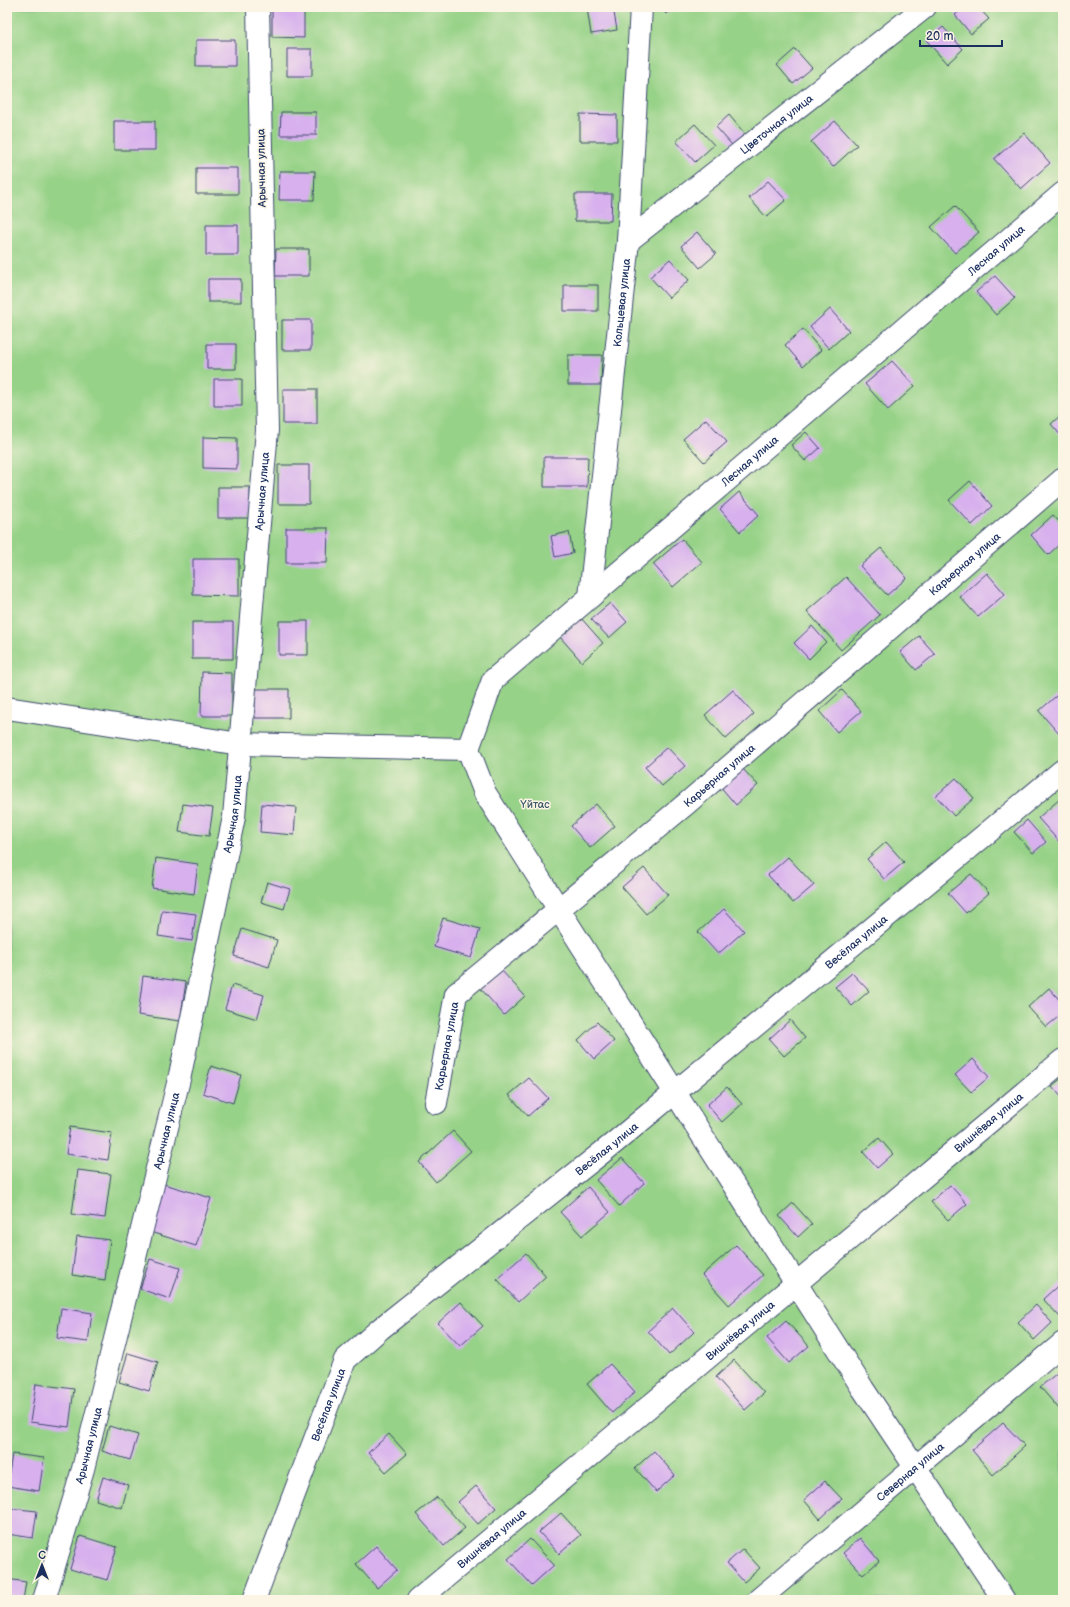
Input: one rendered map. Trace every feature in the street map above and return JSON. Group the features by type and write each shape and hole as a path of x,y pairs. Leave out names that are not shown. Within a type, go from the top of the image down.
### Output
{"street":[{"name":"Арычная улица","path":"44,1600 83,1469 180,1075 234,817 267,430 258,7"},
{"name":"Кольцевая улица","path":"590,597 628,241 641,7"},
{"name":"Цветочная улица","path":"628,241 925,7"},
{"name":"Лесная улица","path":"468,749 493,680 1063,193"},
{"name":"Карьерная улица","path":"436,1103 456,994 686,804 1063,478"},
{"path":"7,708 240,744 468,749 485,793 558,909 863,1389 1004,1600"},
{"name":"Весёлая улица","path":"254,1600 345,1360 380,1329 614,1144 1063,770"},
{"name":"Вишнёвая улица","path":"418,1600 1063,1060"},
{"name":"Северная улица","path":"758,1600 1063,1343"}],"green space":[{"name":"Үйтас","path":"7,7 1063,7 1063,1600 7,1600"}],"building":[{"path":"272,7 304,7 304,38 272,37"},
{"path":"613,7 617,30 591,34 587,8"},
{"path":"660,7 675,7 666,14"},
{"path":"964,7 978,7 989,19 971,34 955,15"},
{"path":"943,27 963,49 947,64 927,41"},
{"path":"196,40 235,40 235,66 196,66"},
{"path":"287,49 312,49 312,76 287,76"},
{"path":"795,49 812,68 793,84 777,65"},
{"path":"281,112 316,112 316,135 280,135"},
{"path":"580,114 617,115 617,141 580,141"},
{"path":"729,115 745,134 732,145 716,127"},
{"path":"114,121 155,121 155,150 114,150"},
{"path":"835,121 857,145 833,167 811,142"},
{"path":"695,124 714,145 695,162 676,141"},
{"path":"1024,133 1050,163 1021,189 994,159"},
{"path":"196,168 238,168 238,194 196,194"},
{"path":"280,171 315,171 314,200 279,200"},
{"path":"768,181 786,200 766,217 749,198"},
{"path":"575,194 612,194 611,221 575,221"},
{"path":"955,206 979,232 955,253 931,227"},
{"path":"206,225 238,225 238,255 206,255"},
{"path":"697,232 716,254 700,268 681,246"},
{"path":"276,249 309,249 309,276 275,276"},
{"path":"670,259 689,280 669,298 650,277"},
{"path":"995,276 1015,298 996,315 976,292"},
{"path":"208,279 241,279 241,302 208,302"},
{"path":"564,285 598,285 598,311 564,311"},
{"path":"830,309 849,331 829,349 810,327"},
{"path":"282,320 311,320 311,350 282,350"},
{"path":"803,329 821,350 803,366 785,345"},
{"path":"207,344 236,344 236,369 207,369"},
{"path":"568,355 602,355 601,385 568,385"},
{"path":"892,361 915,386 888,410 865,384"},
{"path":"214,379 242,379 242,406 214,406"},
{"path":"283,389 317,389 317,424 283,424"},
{"path":"1063,413 1063,438 1051,424"},
{"path":"706,419 727,442 704,462 683,439"},
{"path":"806,432 820,448 805,461 791,445"},
{"path":"203,437 237,438 237,469 203,468"},
{"path":"544,457 588,457 587,487 544,487"},
{"path":"278,465 309,465 309,504 278,504"},
{"path":"970,481 992,506 972,525 949,500"},
{"path":"218,487 250,487 250,518 218,518"},
{"path":"739,492 759,515 740,532 720,509"},
{"path":"1053,515 1063,526 1063,541 1048,555 1031,535"},
{"path":"286,528 328,528 327,563 286,563"},
{"path":"569,532 573,553 555,557 551,536"},
{"path":"682,539 702,562 673,587 653,564"},
{"path":"881,548 907,578 887,595 860,566"},
{"path":"193,559 239,559 239,596 193,595"},
{"path":"987,573 1005,594 978,617 960,597"},
{"path":"846,577 880,615 841,650 807,611"},
{"path":"610,603 627,622 609,638 591,619"},
{"path":"581,618 603,643 582,662 560,637"},
{"path":"279,621 308,621 308,655 279,655"},
{"path":"192,622 233,622 233,659 192,659"},
{"path":"812,626 826,642 809,659 794,643"},
{"path":"919,636 935,654 916,670 900,652"},
{"path":"202,672 232,673 232,716 201,716"},
{"path":"255,689 289,689 289,718 255,718"},
{"path":"733,690 754,714 726,739 705,715"},
{"path":"842,690 861,711 837,732 819,711"},
{"path":"1063,690 1063,732 1060,735 1039,711"},
{"path":"667,747 685,766 662,786 645,767"},
{"path":"741,767 758,785 736,805 719,785"},
{"path":"956,778 974,798 954,816 936,796"},
{"path":"1061,798 1063,801 1062,845 1038,818"},
{"path":"183,804 213,808 209,836 179,832"},
{"path":"262,804 296,807 294,835 260,832"},
{"path":"596,804 615,826 590,848 571,826"},
{"path":"1027,820 1046,842 1033,853 1014,832"},
{"path":"886,842 904,862 884,879 867,859"},
{"path":"788,857 814,885 793,903 768,875"},
{"path":"156,858 198,864 194,894 152,888"},
{"path":"644,868 668,895 646,914 622,887"},
{"path":"971,874 989,893 966,913 948,893"},
{"path":"267,882 290,889 284,909 261,902"},
{"path":"724,909 744,931 718,954 698,932"},
{"path":"162,910 196,914 192,941 158,936"},
{"path":"443,918 480,929 471,958 434,947"},
{"path":"242,929 277,940 269,967 234,956"},
{"path":"501,970 525,996 504,1015 480,988"},
{"path":"852,973 869,991 852,1006 835,987"},
{"path":"143,976 186,982 180,1021 138,1015"},
{"path":"232,985 264,995 257,1019 225,1009"},
{"path":"1049,988 1063,1004 1063,1013 1046,1027 1028,1007"},
{"path":"790,1020 805,1038 784,1056 769,1039"},
{"path":"597,1022 614,1041 594,1059 578,1040"},
{"path":"973,1059 989,1077 971,1092 955,1075"},
{"path":"211,1066 241,1075 233,1103 203,1093"},
{"path":"1063,1077 1063,1099 1052,1086"},
{"path":"529,1078 548,1098 528,1116 509,1095"},
{"path":"727,1087 742,1104 722,1122 707,1105"},
{"path":"70,1127 112,1133 108,1160 66,1154"},
{"path":"453,1131 471,1151 436,1182 419,1162"},
{"path":"879,1138 893,1154 877,1168 863,1152"},
{"path":"622,1158 644,1183 619,1206 596,1180"},
{"path":"78,1170 111,1174 105,1218 72,1214"},
{"path":"164,1184 211,1198 196,1246 150,1232"},
{"path":"950,1185 967,1204 948,1220 931,1202"},
{"path":"588,1187 610,1212 582,1236 560,1212"},
{"path":"793,1203 812,1224 798,1237 779,1216"},
{"path":"77,1236 110,1240 105,1280 72,1275"},
{"path":"736,1245 763,1275 729,1305 702,1275"},
{"path":"526,1253 546,1276 518,1302 497,1279"},
{"path":"150,1259 180,1268 170,1299 140,1289"},
{"path":"1063,1281 1063,1314 1060,1317 1043,1299"},
{"path":"461,1302 483,1326 460,1346 438,1323"},
{"path":"1036,1305 1052,1323 1034,1340 1018,1322"},
{"path":"61,1308 92,1313 88,1342 57,1338"},
{"path":"673,1308 694,1332 669,1355 648,1331"},
{"path":"786,1321 809,1346 789,1363 767,1338"},
{"path":"128,1353 158,1362 149,1391 119,1382"},
{"path":"734,1360 764,1393 745,1410 716,1377"},
{"path":"610,1364 635,1392 612,1413 587,1384"},
{"path":"1057,1373 1063,1380 1063,1407 1060,1410 1040,1387"},
{"path":"36,1384 74,1389 69,1427 30,1422"},
{"path":"1003,1423 1025,1446 993,1475 972,1450"},
{"path":"109,1426 138,1435 130,1460 102,1451"},
{"path":"389,1434 407,1454 386,1472 368,1453"},
{"path":"654,1451 675,1475 656,1492 635,1468"},
{"path":"12,1454 44,1458 39,1491 7,1486"},
{"path":"103,1477 128,1485 122,1508 96,1500"},
{"path":"825,1481 842,1499 820,1519 804,1500"},
{"path":"476,1486 496,1508 478,1524 458,1502"},
{"path":"437,1497 465,1528 444,1546 416,1514"},
{"path":"9,1508 37,1511 33,1538 7,1534"},
{"path":"561,1513 581,1535 559,1554 539,1532"},
{"path":"80,1536 117,1547 107,1580 70,1569"},
{"path":"860,1538 879,1561 863,1575 843,1553"},
{"path":"530,1539 554,1565 532,1585 508,1559"},
{"path":"376,1546 397,1570 377,1588 356,1564"},
{"path":"743,1549 760,1568 744,1582 727,1563"},
{"path":"7,1579 26,1582 23,1600 7,1600"}]}
